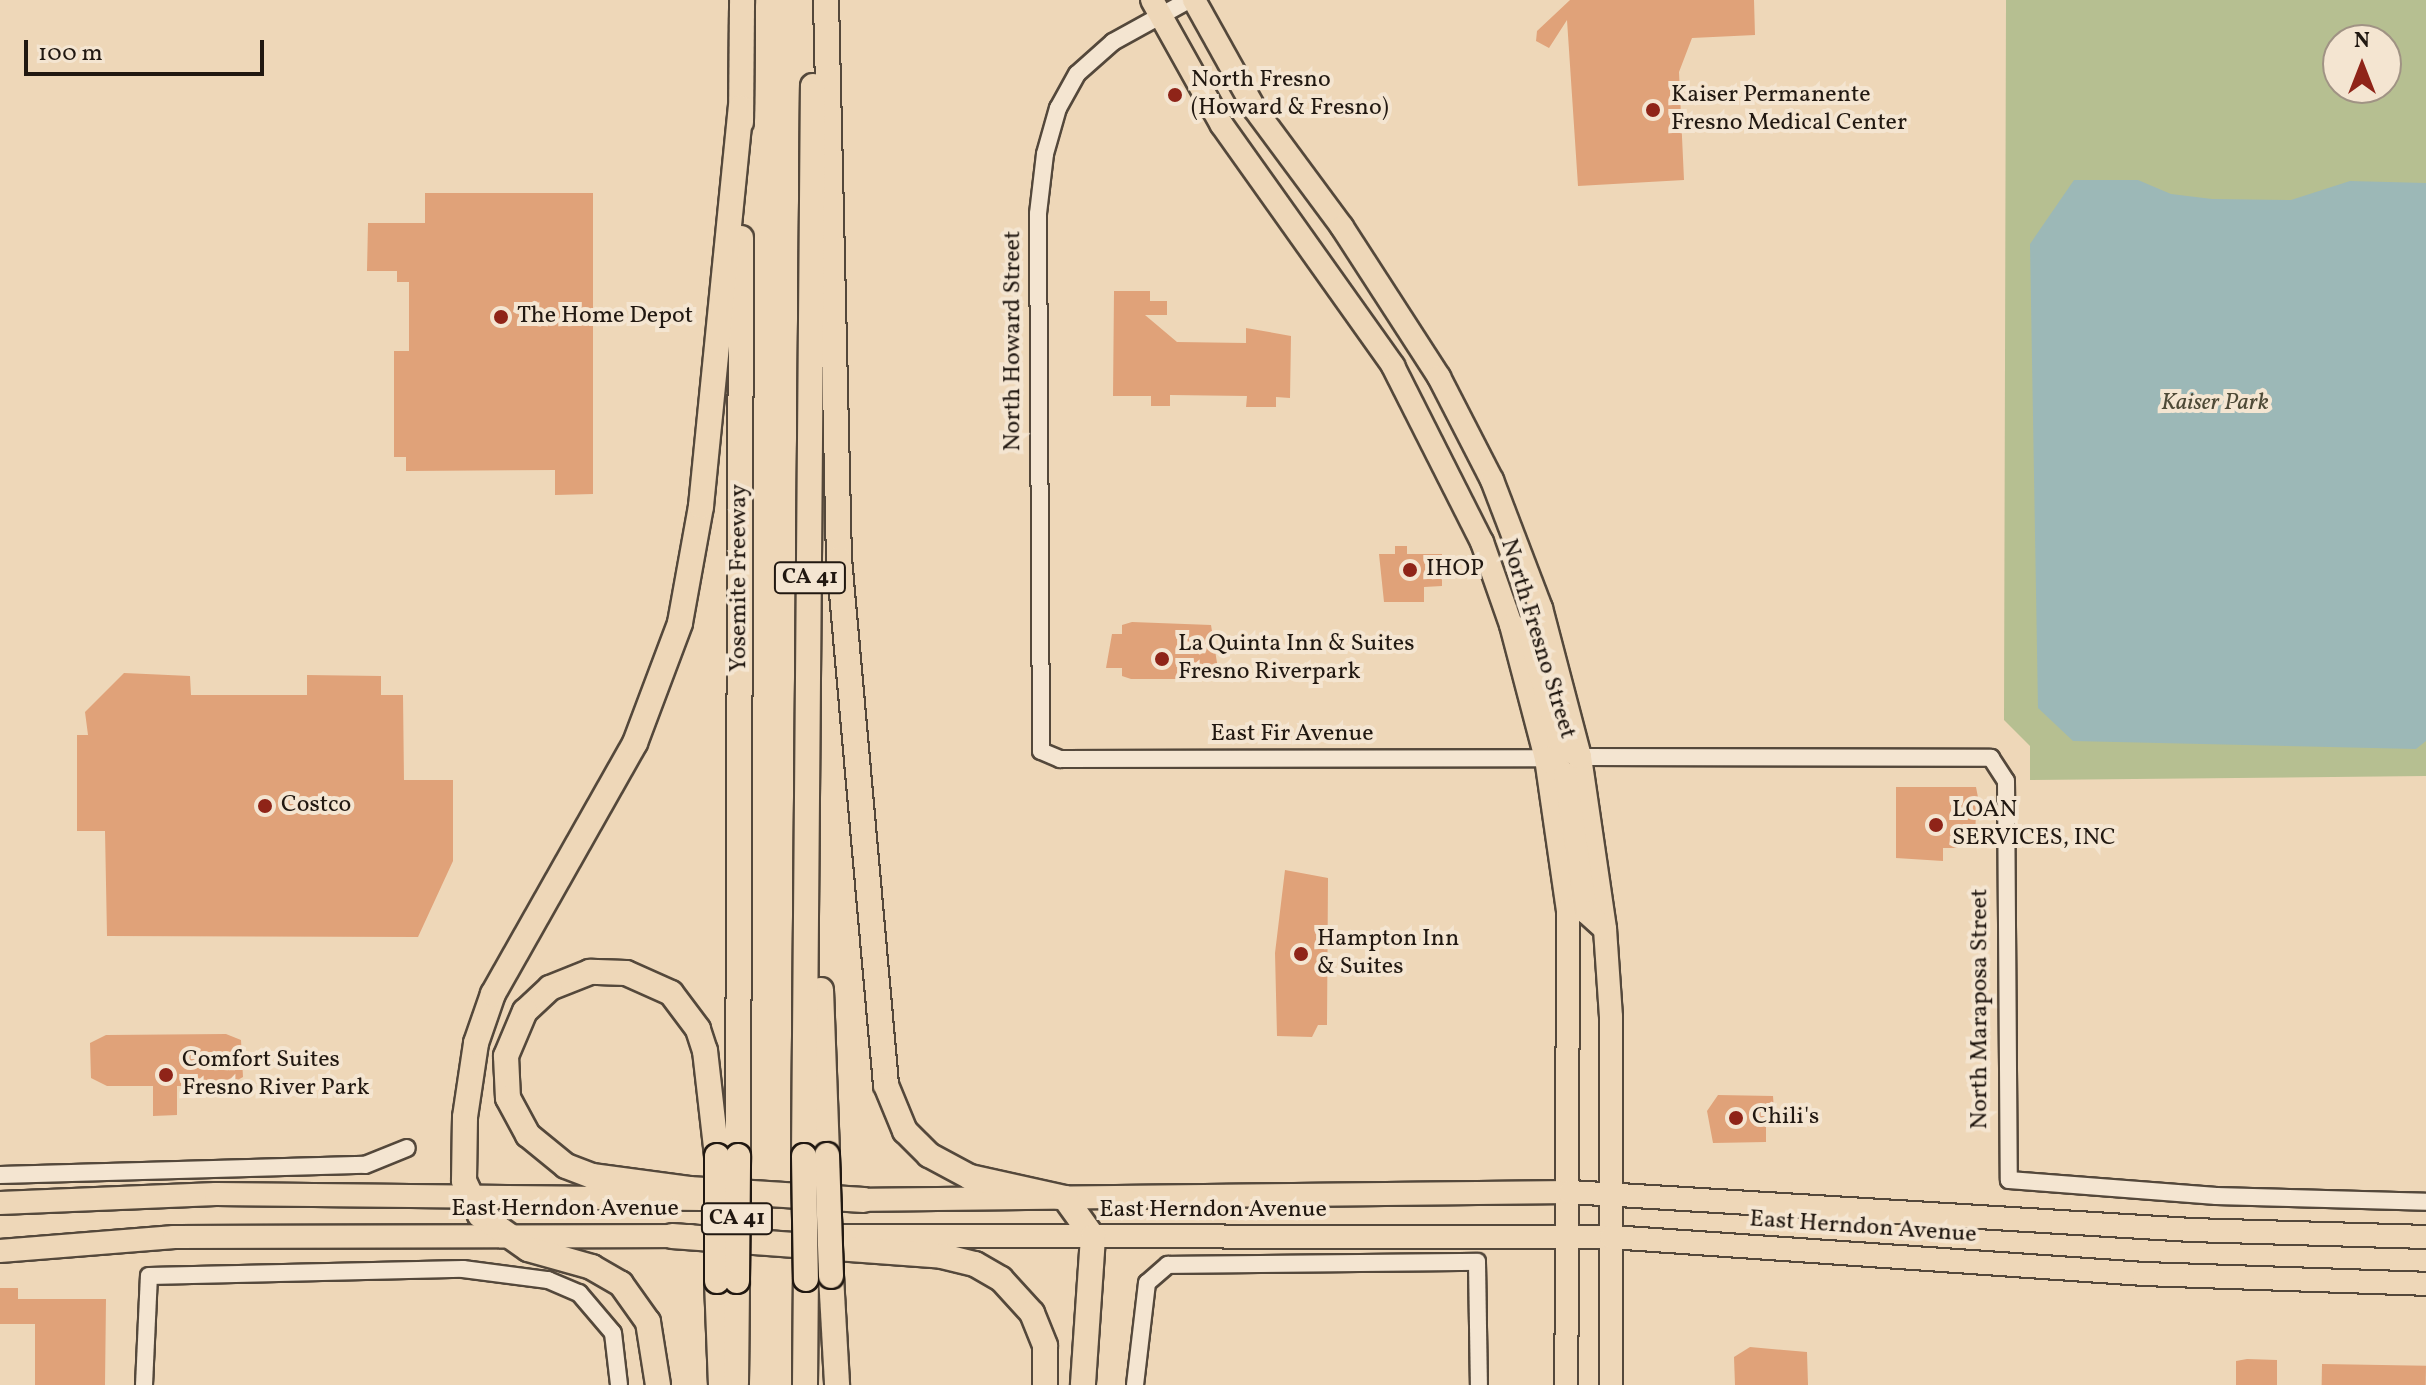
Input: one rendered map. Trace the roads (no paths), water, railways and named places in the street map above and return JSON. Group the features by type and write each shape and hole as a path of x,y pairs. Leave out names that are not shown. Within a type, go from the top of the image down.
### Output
{"highway":[{"name":"Yosemite Freeway","path":"727,1156 742,0"},
{"name":"CA 41","path":"805,1385 806,1279 816,1156 809,648 813,0"},
{"path":"826,0 839,559 886,1085 905,1131 944,1165 1065,1198 1093,1237 1083,1385"},
{"path":"658,1385 648,1322 627,1290 592,1267 503,1236 470,1197 464,1181 467,1089 488,1007 635,743 680,623 701,506 741,108"},
{"path":"721,1385 727,1281 727,1156 698,1029 671,993 626,973 590,972 550,988 525,1011 506,1056 508,1098 528,1135 566,1166 592,1176 689,1189 864,1200"},
{"path":"816,1156 831,1276 837,1385"},
{"path":"672,1236 918,1253 975,1264 1001,1279 1032,1313 1045,1346 1045,1385"},
{"path":"727,1281 736,1385"}],"main road":[{"name":"North Fresno Street","path":"1191,0 1254,108 1398,311 1492,480 1541,608 1580,757 1605,929 1611,1385"},
{"name":"North Fresno Street","path":"1156,7 1222,125 1393,366 1482,542 1511,625 1546,758 1570,935 1566,1385"},
{"path":"1511,625 1530,637 1559,740 1580,757"},
{"path":"1546,758 1565,774 1586,912 1605,929"},
{"name":"East Herndon Avenue","path":"0,1203 216,1194 864,1200 1570,1192 2191,1230 2426,1237"},
{"name":"East Herndon Avenue","path":"0,1251 174,1237 1569,1236 2144,1274 2426,1284"}],"street":[{"name":"North Howard Street","path":"1041,751 1043,167 1050,128 1077,74 1156,7 1191,0"},
{"name":"East Fir Avenue","path":"1041,751 1060,759 1546,758"},
{"name":"North Maraposa Street","path":"1580,757 1981,755 1999,763 2006,781 2009,1180 2200,1195 2426,1202"},
{"path":"0,1175 365,1165 407,1148"},
{"path":"1135,1385 1147,1283 1168,1265 1477,1262 1479,1385"},
{"path":"144,1385 149,1276 463,1269 566,1285 604,1319 618,1347 619,1385"}],"water":[{"name":"Kaiser Park","path":"2074,180 2138,180 2171,194 2212,199 2291,200 2350,181 2426,183 2426,741 2416,749 2073,741 2038,708 2030,244"}],"place":[{"name":"North Fresno (Howard & Fresno)","path":"1175,95"},
{"name":"Kaiser Permanente Fresno Medical Center","path":"1653,110"},
{"name":"The Home Depot","path":"501,317"},
{"name":"IHOP","path":"1410,570"},
{"name":"La Quinta Inn & Suites Fresno Riverpark","path":"1162,659"},
{"name":"Costco","path":"265,806"},
{"name":"LOAN SERVICES, INC","path":"1936,825"},
{"name":"Hampton Inn & Suites","path":"1301,954"},
{"name":"Comfort Suites Fresno River Park","path":"166,1075"},
{"name":"Chili's","path":"1736,1118"}]}
